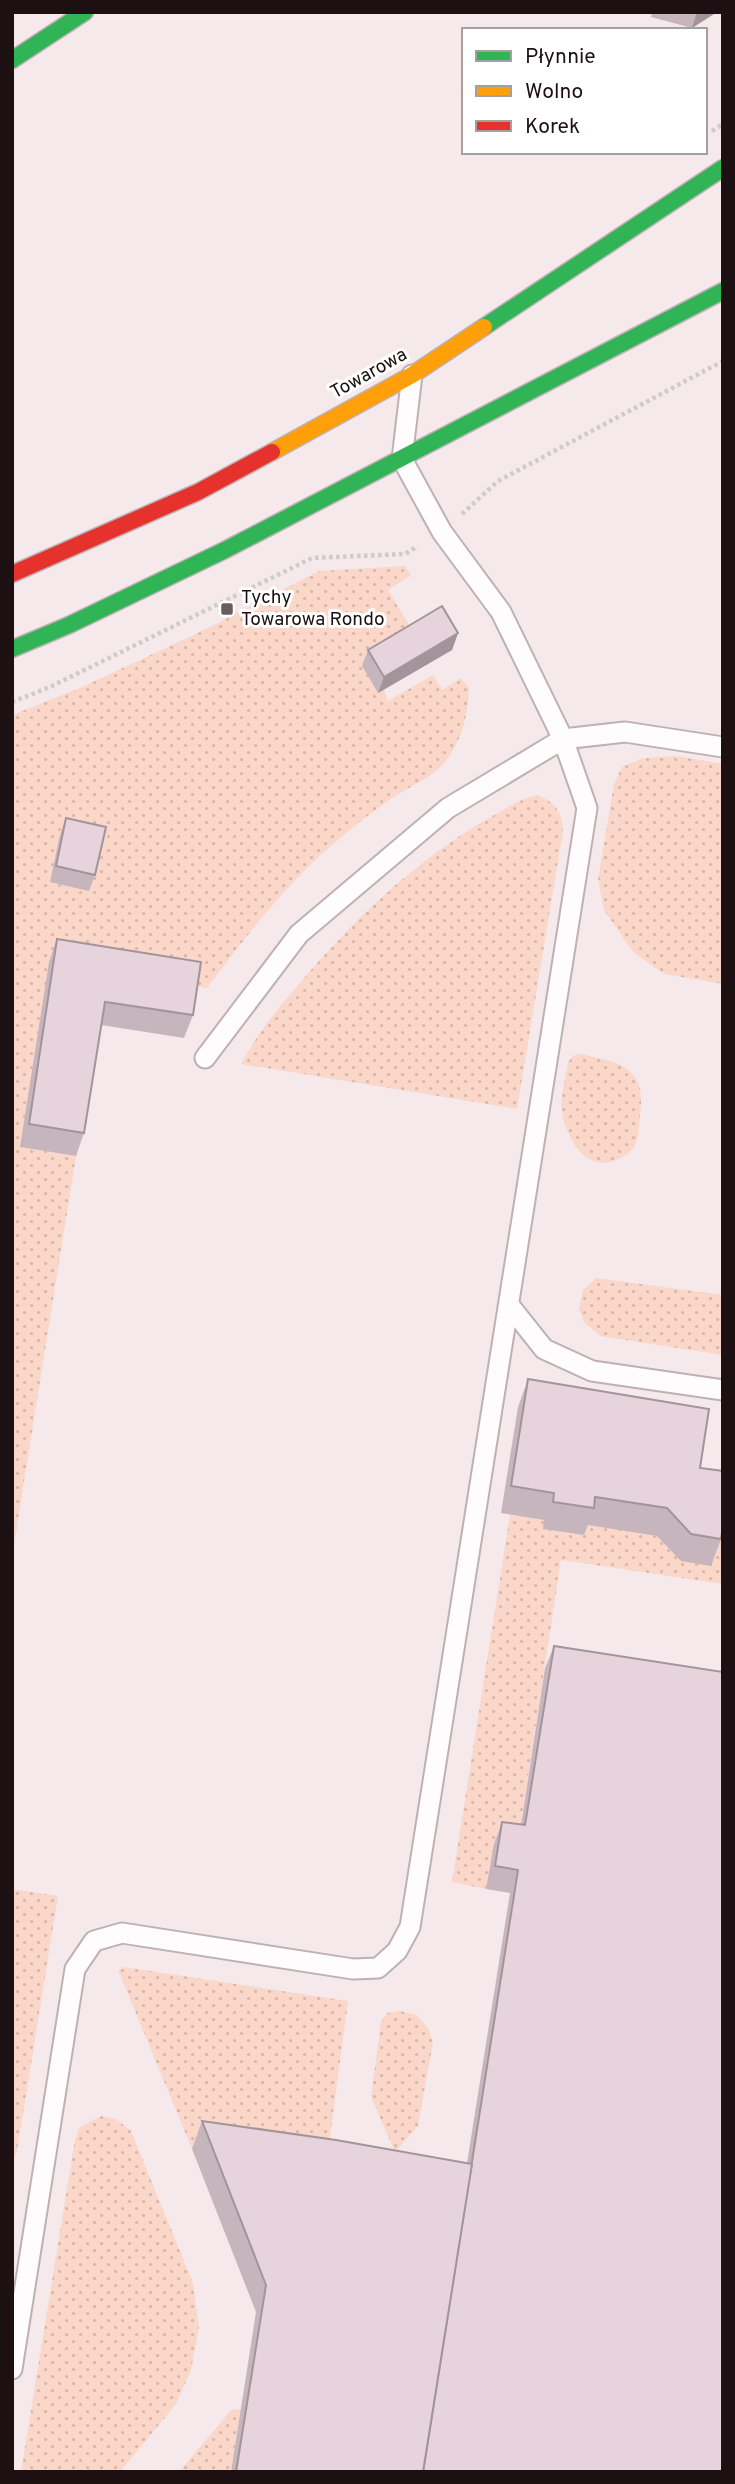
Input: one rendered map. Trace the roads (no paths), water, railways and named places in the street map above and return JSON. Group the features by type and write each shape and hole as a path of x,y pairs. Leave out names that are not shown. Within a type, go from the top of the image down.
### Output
{"street":[{"path":"12,60 85,12"},
{"name":"Towarowa","path":"12,574 198,492 412,375 723,168"},
{"path":"12,649 69,625 225,550 723,292"}],"lane":[{"path":"12,2369 75,1969 94,1941 122,1933 353,1969 378,1968 397,1951 411,1927 587,808 563,739 501,612 443,532 402,459 412,375"},
{"path":"205,1058 299,934 448,808 563,739 625,732 723,747"},
{"path":"509,1306 544,1349 592,1371 723,1390"}],"place":[{"name":"Tychy Towarowa Rondo","path":"227,609"}]}
